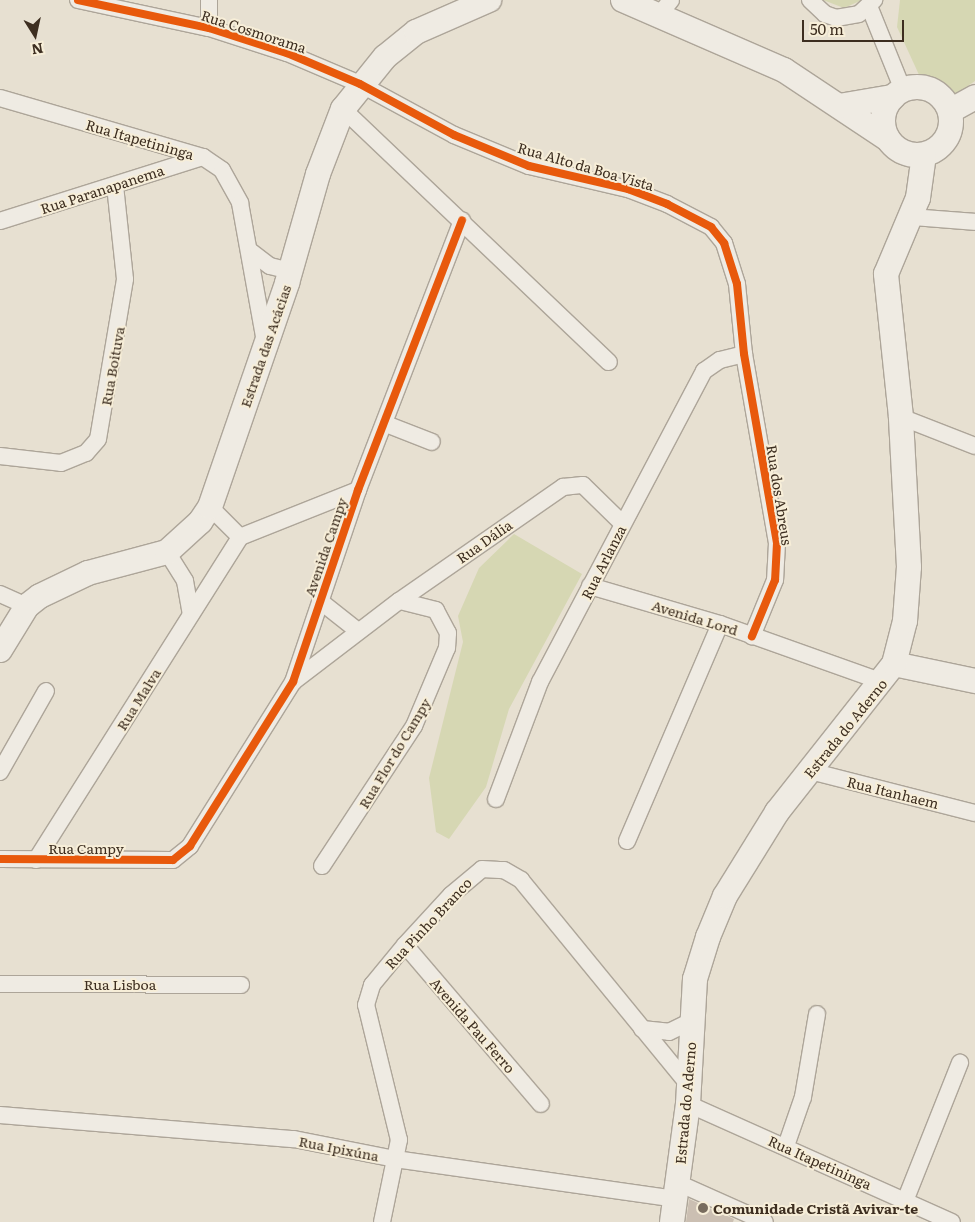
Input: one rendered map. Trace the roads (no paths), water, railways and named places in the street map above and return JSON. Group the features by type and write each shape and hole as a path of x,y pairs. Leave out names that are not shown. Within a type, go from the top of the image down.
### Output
{"main road":[{"path":"624,0 665,7 784,70 910,155 924,155 947,139 950,111 931,90 914,87 898,94 838,106"},
{"name":"Estrada das Acácias","path":"0,650 27,606 59,584 88,573 167,552 191,532 210,508 290,271 318,174 344,109 360,84 416,32 483,1"},
{"path":"888,139 883,117 898,94"},
{"path":"950,111 975,97"},
{"name":"Estrada do Aderno","path":"672,1222 678,1191 688,1094 692,1021 700,958 725,896 777,812 889,673 905,621 909,567 901,416 886,274 912,217 924,155"},
{"path":"889,673 975,681"}],"street":[{"name":"Rua Cosmorama","path":"78,0 209,28 287,53 360,84"},
{"path":"209,0 209,28"},
{"path":"810,0 825,14 836,18 848,17 871,3 898,94"},
{"name":"Rua Alto da Boa Vista","path":"360,84 454,135 529,166 628,189 667,204 711,227 724,243 737,284 744,354"},
{"name":"Rua Itapetininga","path":"0,98 203,157 222,170 235,188 250,251 265,342"},
{"path":"344,109 609,362"},
{"name":"Rua Paranapanema","path":"0,221 203,157"},
{"name":"Rua Boituva","path":"0,456 61,463 86,453 98,439 125,279 115,186"},
{"path":"912,217 975,222"},
{"name":"Avenida Campy","path":"173,860 190,846 293,682 358,490 386,424 462,220"},
{"path":"250,251 270,266 290,271"},
{"name":"Rua Arlanza","path":"496,799 540,682 622,523 704,371 720,360 744,354"},
{"name":"Rua dos Abreus","path":"744,354 777,559 775,580 752,636"},
{"path":"901,416 975,446"},
{"path":"386,424 432,442"},
{"name":"Rua Dália","path":"293,682 399,601 550,494 572,484 592,491 622,523"},
{"path":"210,508 240,537 358,490"},
{"name":"Rua Malva","path":"36,860 240,537"},
{"path":"167,552 185,581 191,614"},
{"name":"Avenida Lord","path":"590,586 720,624 752,636 889,673"},
{"path":"0,594 27,606"},
{"path":"320,601 358,631"},
{"name":"Rua Flor do Campy","path":"322,866 417,719 442,665 448,633 436,610 399,601"},
{"path":"627,841 720,624"},
{"path":"0,772 46,691"},
{"name":"Rua Itanhaem","path":"810,771 975,813"},
{"name":"Rua Campy","path":"0,859 173,860"},
{"name":"Rua Pinho Branco","path":"382,1222 395,1159 397,1128 366,1005 372,985 404,945 473,874 491,867 504,870 521,880 642,1029 688,1094"},
{"name":"Avenida Pau Ferro","path":"404,945 541,1104"},
{"name":"Rua Lisboa","path":"0,984 241,985"},
{"path":"786,1146 803,1097 817,1014"},
{"path":"642,1029 669,1032 692,1021"},
{"path":"905,1201 960,1063"},
{"name":"Rua Itapetininga","path":"688,1094 786,1146 952,1222"},
{"name":"Rua Ipixúna","path":"0,1115 294,1139 395,1159 678,1191 765,1222"}],"place":[{"name":"Comunidade Cristã Avivar-te","path":"703,1208"}]}
